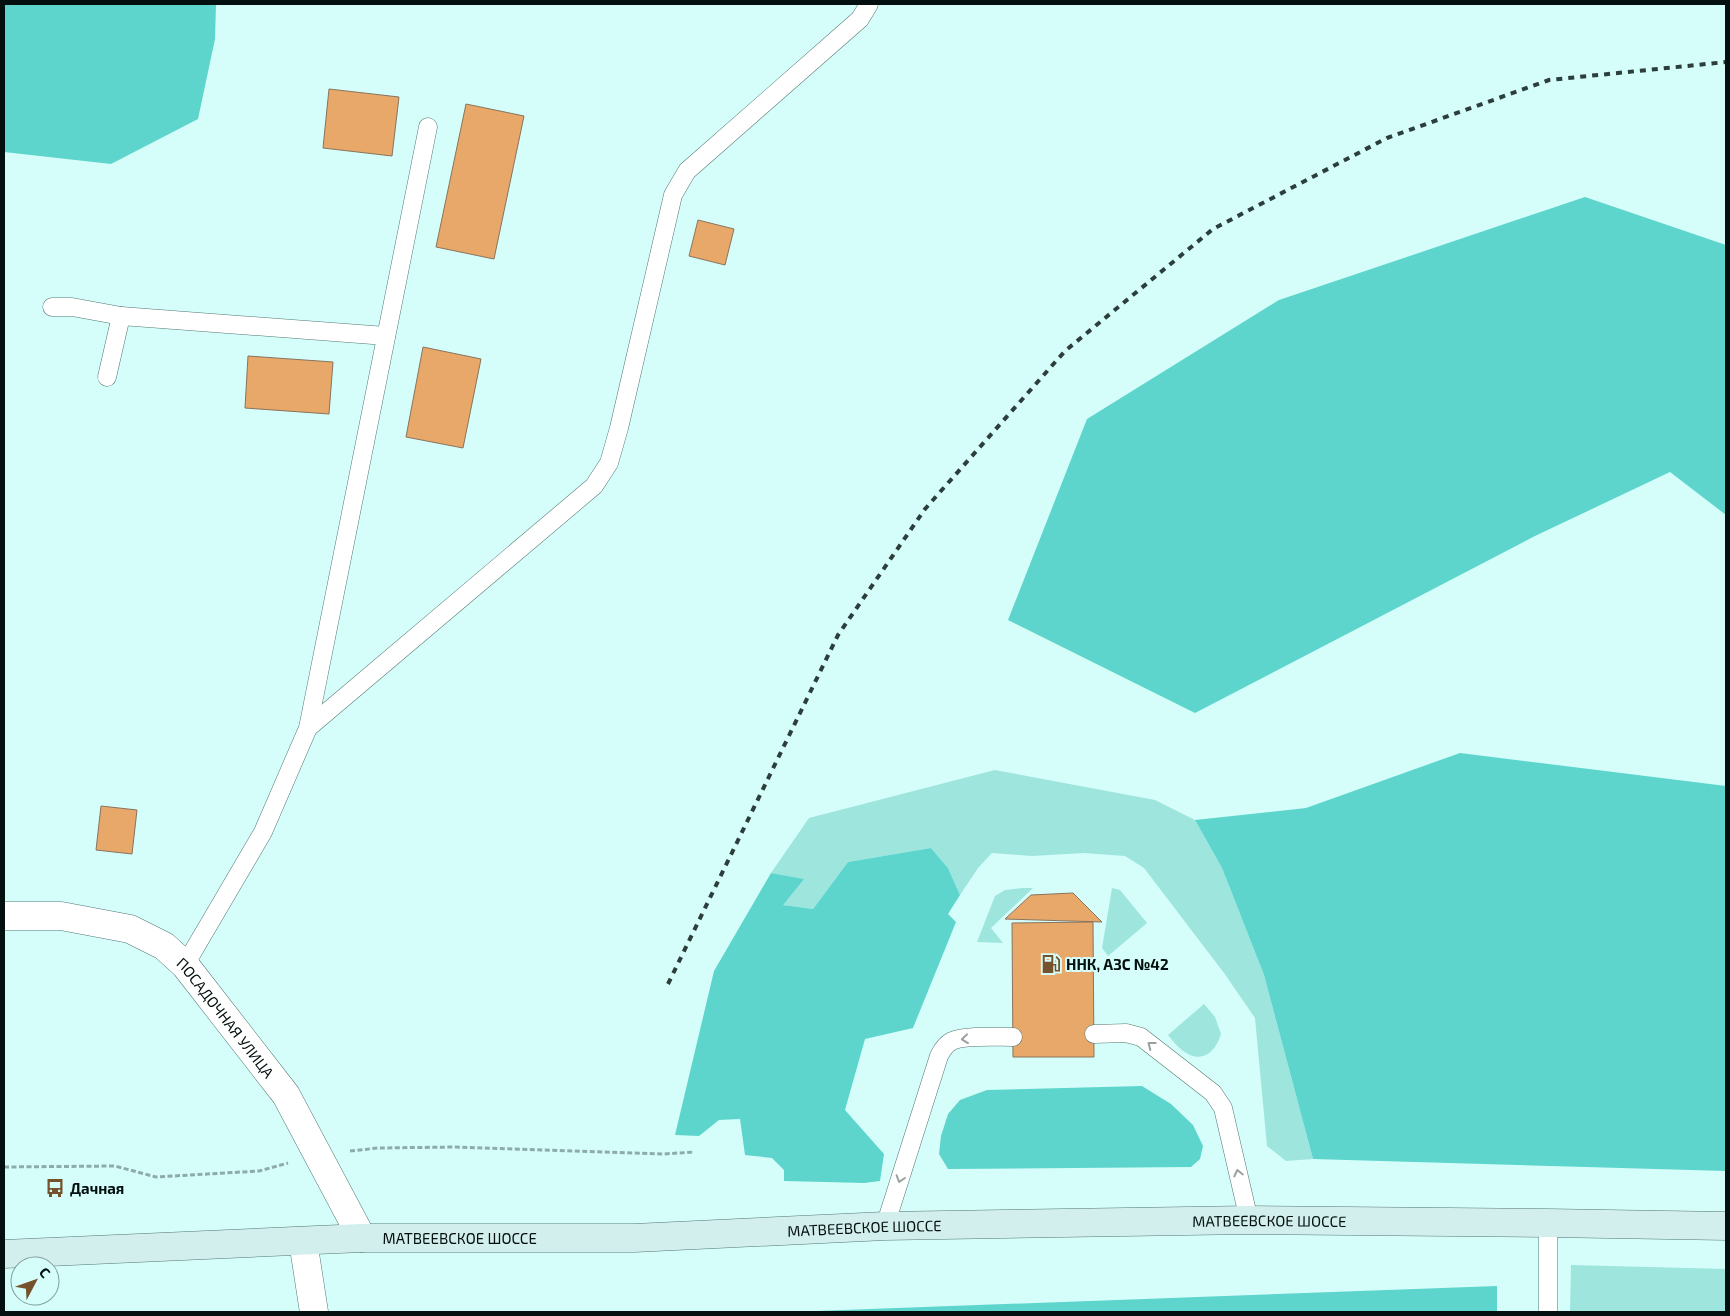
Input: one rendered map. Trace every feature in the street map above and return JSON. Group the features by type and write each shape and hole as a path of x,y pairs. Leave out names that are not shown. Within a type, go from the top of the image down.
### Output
{"main road":[{"name":"МАТВЕЕВСКОЕ ШОССЕ","path":"4,1254 362,1238 634,1238 885,1226 1249,1220 1726,1226"}],"street":[{"name":"ПОСАДОЧНАЯ УЛИЦА","path":"4,916 61,916 130,929 164,946 185,965 286,1095 362,1238"},
{"path":"303,1241 314,1312"}],"lane":[{"path":"308,728 594,486 609,462 619,428 673,195 687,171 860,19 870,4"},
{"path":"185,965 263,832 308,728 428,127"},
{"path":"52,306 72,307 121,316 386,336"},
{"path":"107,377 121,316"},
{"path":"1094,1034 1126,1033 1141,1037 1213,1093 1223,1108 1249,1220"},
{"path":"885,1226 939,1056 944,1047 951,1041 961,1038 1013,1037"},
{"path":"1548,1223 1548,1312"}],"shaded area":[{"path":"4,4 216,4 215,39 198,119 111,164 4,152"},
{"path":"1585,197 1726,245 1726,515 1670,472 1535,536 1195,713 1008,620 1087,419 1279,300"},
{"path":"1460,753 1726,786 1726,1171 1313,1159 1264,975 1222,868 1195,820 1306,808"},
{"path":"995,770 1155,800 1195,820 1222,868 1264,975 1313,1159 1286,1161 1267,1146 1255,1018 1224,973 1144,868 1125,856 1084,853 1032,856 992,853 978,868 960,895 948,868 931,848 848,862 813,909 782,905 803,879 771,873 809,818"},
{"path":"931,848 948,868 960,895 948,914 956,922 913,1028 865,1039 845,1110 884,1154 880,1181 864,1183 784,1181 784,1170 772,1158 745,1155 740,1119 719,1120 699,1136 675,1135 714,971 771,873 804,879 783,905 813,909 848,862"},
{"path":"1033,888 991,928 1003,943 977,942 995,896 1005,890"},
{"path":"1112,888 1120,890 1147,923 1108,956 1102,948"},
{"path":"1204,1004 1215,1017 1221,1034 1215,1047 1201,1057 1182,1050 1168,1035"},
{"path":"1142,1086 1171,1104 1193,1125 1203,1146 1200,1159 1191,1167 948,1169 939,1154 941,1136 948,1114 960,1100 987,1090"},
{"path":"1571,1265 1726,1269 1726,1312 1570,1312"},
{"path":"1497,1286 1497,1312 789,1312"}],"building":[{"path":"329,89 399,97 392,156 323,148"},
{"path":"466,104 524,116 494,259 436,247"},
{"path":"698,220 734,229 725,265 689,256"},
{"path":"423,347 481,359 463,448 406,437"},
{"path":"248,356 333,362 329,414 245,408"},
{"path":"101,806 137,810 132,854 96,850"},
{"path":"1073,893 1102,922 1005,919 1031,895"},
{"path":"1093,922 1094,1057 1013,1057 1012,923"}],"railway":[{"path":"668,984 838,635 925,509 1065,351 1213,229 1387,138 1549,80 1726,62"}],"place":[{"name":"ННК, АЗС №42","path":"1051,964"},
{"name":"Дачная","path":"55,1188"}]}
